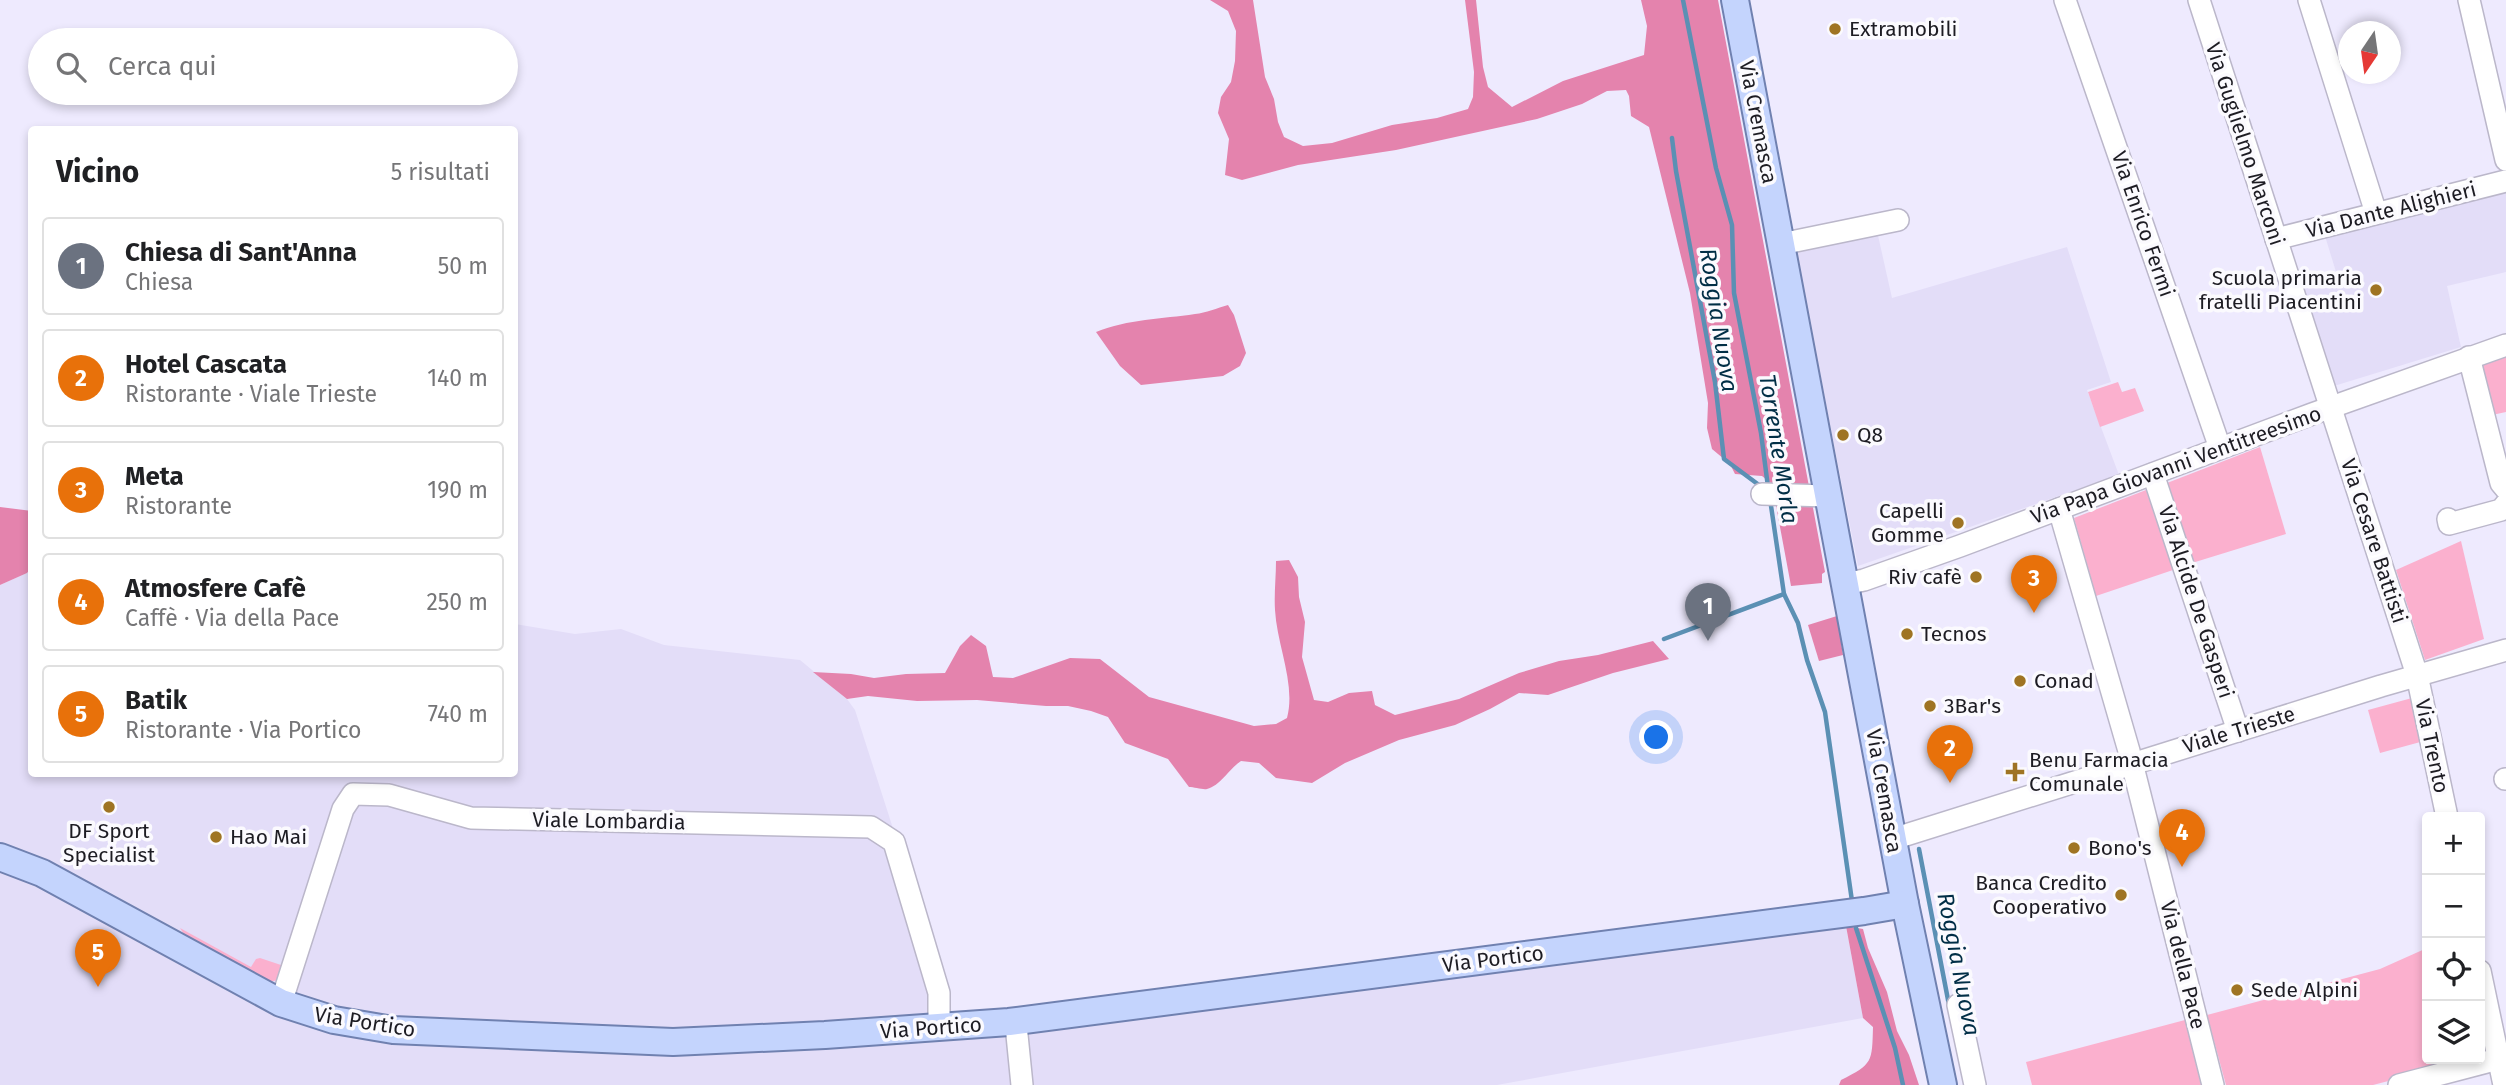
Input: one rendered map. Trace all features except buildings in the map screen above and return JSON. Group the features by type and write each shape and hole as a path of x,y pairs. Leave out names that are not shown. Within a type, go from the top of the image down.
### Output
{"main road":[{"name":"Via Cremasca","path":"1735,0 1905,904 1943,1085"},
{"name":"Via Portico","path":"0,835 29,867"},
{"path":"1864,911 1879,898 1890,883 1895,851"},
{"name":"Via Portico","path":"0,857 29,867 281,1003 334,1020 393,1030 673,1042 1009,1021 1905,904"}],"street":[{"name":"Via Enrico Fermi","path":"2065,0 2220,448"},
{"name":"Via Guglielmo Marconi","path":"2199,0 2331,408"},
{"path":"2309,0 2376,213"},
{"path":"2469,0 2506,160"},
{"name":"Via Dante Alighieri","path":"2276,239 2506,181"},
{"path":"1781,244 1898,220"},
{"name":"Via Papa Giovanni Ventitreesimo","path":"1845,584 1864,580 2506,345"},
{"path":"2448,519 2449,524 2501,510 2505,490 2469,357"},
{"name":"Via Cesare Battisti","path":"2331,408 2417,675"},
{"name":"Via Alcide De Gasperi","path":"2153,474 2238,731"},
{"path":"1762,494 1827,496"},
{"name":"Via della Pace","path":"2059,509 2133,764 2213,1085"},
{"name":"Viale Trieste","path":"1895,851 2133,764 2417,675 2506,650"},
{"name":"Via Trento","path":"2417,675 2446,812"},
{"name":"Viale Lombardia","path":"281,1003 343,809 353,794 389,795 471,818 871,827 894,842 939,993 939,1027"},
{"path":"2485,991 2502,1058 2504,1085"},
{"path":"1958,1005 1975,1085"},
{"path":"1009,1021 1016,1024 1022,1085"},
{"path":"2399,1085 2502,1058"}],"shaded area":[{"path":"1210,0 1253,0 1265,77 1274,99 1278,122 1284,137 1303,146 1332,143 1392,125 1437,118 1468,109 1473,97 1474,72 1465,0 1476,0 1483,67 1488,87 1512,107 1563,81 1644,55 1647,26 1641,0 1718,0 1825,572 1822,574 1822,583 1791,586 1772,484 1762,476 1735,474 1730,464 1712,449 1707,428 1708,403 1690,293 1649,127 1631,116 1626,90 1607,91 1582,104 1537,119 1396,150 1298,165 1242,180 1225,175 1229,139 1218,113 1221,97 1231,82 1236,31 1228,11"},
{"name":"Scuola primaria fratelli Piacentini","path":"2506,193 2506,272 2447,286 2461,347 2334,386 2302,287 2337,275 2325,236"},
{"path":"1877,231 1892,298 2067,247 2111,382 2087,390 2119,475 1858,566 1795,248"},
{"path":"1228,305 1234,315 1246,353 1240,366 1223,376 1141,385 1120,366 1096,332 1120,324 1199,313"},
{"path":"2506,357 2506,412 2492,415 2480,366"},
{"path":"2118,382 2122,392 2135,388 2144,411 2100,427 2088,392"},
{"path":"2260,447 2286,534 2192,563 2167,483"},
{"path":"2146,490 2173,570 2096,596 2074,518"},
{"path":"0,507 28,510 28,572 0,585"},
{"path":"2461,541 2484,639 2425,660 2396,570"},
{"path":"1289,560 1298,577 1305,622 1302,657 1314,700 1328,702 1349,693 1372,691 1375,705 1395,715 1459,699 1519,673 1559,661 1598,655 1653,641 1669,659 1613,673 1548,695 1519,693 1455,725 1399,740 1345,763 1312,783 1276,778 1259,763 1241,761 1216,784 1205,789 1189,787 1168,759 1125,743 1108,717 1091,711 1068,706 977,700 917,701 868,696 847,699 813,672 874,678 945,673 960,646 971,635 986,646 993,677 1013,678 1070,658 1100,659 1149,697 1254,726 1276,724 1287,718 1289,692 1276,624 1276,561"},
{"path":"27,573 28,777 518,777 518,624 575,634 621,629 664,645 800,660 847,699 855,710 959,1034 1846,926 1863,1018 1497,1085 0,1085 0,585"},
{"path":"1837,616 1843,655 1819,661 1808,625"},
{"path":"2412,698 2424,741 2380,753 2368,710"},
{"path":"1846,926 1863,929 1887,992 1897,1031 1919,1085 1839,1085 1841,1080 1869,1061 1873,1039 1873,1027 1863,1018"},
{"path":"180,928 251,967 256,959 260,958 284,966 278,980 265,983 189,942"},
{"path":"2422,950 2422,1064 2454,1064 2373,1085 2226,1085 2207,1015 2380,969"},
{"path":"2185,1020 2201,1085 2032,1085 2026,1062"}],"waterway":[{"name":"Torrente Morla","path":"1683,0 1716,168 1732,225 1734,293 1761,433 1768,487"},
{"name":"Roggia Nuova","path":"1672,138 1715,382 1724,459 1763,488"},
{"name":"Torrente Morla","path":"1770,499 1784,594 1798,623 1807,660 1825,712 1852,901"},
{"path":"1664,639 1784,594"},
{"name":"Roggia Nuova","path":"1919,849 1949,1005"},
{"name":"Torrente Morla","path":"1856,928 1895,1048 1903,1085"}],"place":[{"name":"Extramobili","path":"1835,29"},
{"name":"Scuola primaria fratelli Piacentini","path":"2376,290"},
{"name":"Q8","path":"1843,435"},
{"name":"Capelli Gomme","path":"1958,523"},
{"name":"Riv cafè","path":"1976,577"},
{"name":"Meta","path":"2034,613"},
{"name":"Tecnos","path":"1907,634"},
{"name":"Chiesa di Sant'Anna","path":"1708,641"},
{"name":"Conad","path":"2020,681"},
{"name":"3Bar's","path":"1930,706"},
{"name":"Benu Farmacia Comunale","path":"2015,772"},
{"name":"Hotel Cascata","path":"1950,783"},
{"name":"DF Sport Specialist","path":"109,807"},
{"name":"Hao Mai","path":"216,837"},
{"name":"Bono's","path":"2074,848"},
{"name":"Atmosfere Cafè","path":"2182,867"},
{"name":"Banca Credito Cooperativo","path":"2121,895"},
{"name":"Batik","path":"98,987"},
{"name":"Sede Alpini","path":"2237,990"}]}
